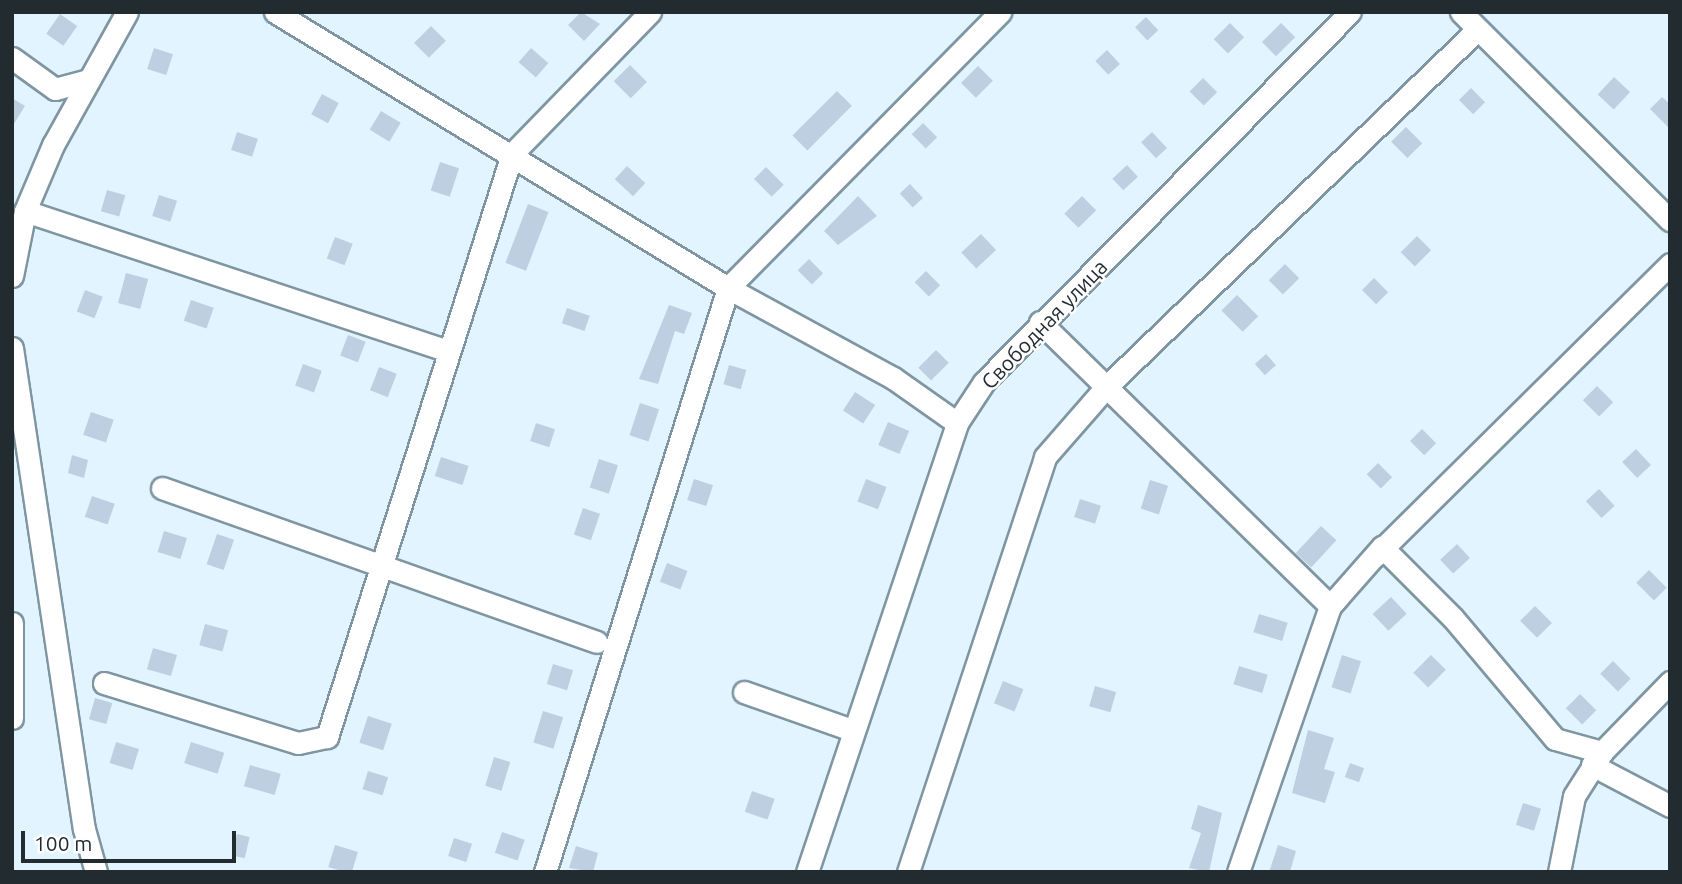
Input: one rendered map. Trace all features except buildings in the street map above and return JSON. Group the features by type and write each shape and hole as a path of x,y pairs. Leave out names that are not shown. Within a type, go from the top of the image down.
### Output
{"street":[{"path":"12,276 25,211 89,80 127,12"},
{"path":"275,12 728,288 893,377 957,423"},
{"path":"104,683 298,743 327,737 446,350 512,154 650,12"},
{"path":"545,872 728,288 1000,12"},
{"name":"Свободная улица","path":"807,872 852,730 957,423 984,382 1040,322 1179,191 1350,12"},
{"path":"1461,12 1670,220"},
{"path":"908,872 1045,457 1106,387 1478,29"},
{"path":"12,58 55,89 89,80"},
{"path":"25,211 446,350"},
{"path":"1238,872 1330,606 1382,547 1670,264"},
{"path":"1040,322 1330,606"},
{"path":"12,348 82,816 96,872"},
{"path":"162,488 596,642"},
{"path":"1382,547 1453,618 1555,739 1597,758 1670,806"},
{"path":"12,623 12,718"},
{"path":"1559,872 1574,796 1597,758 1670,682"},
{"path":"744,692 852,730"}]}
